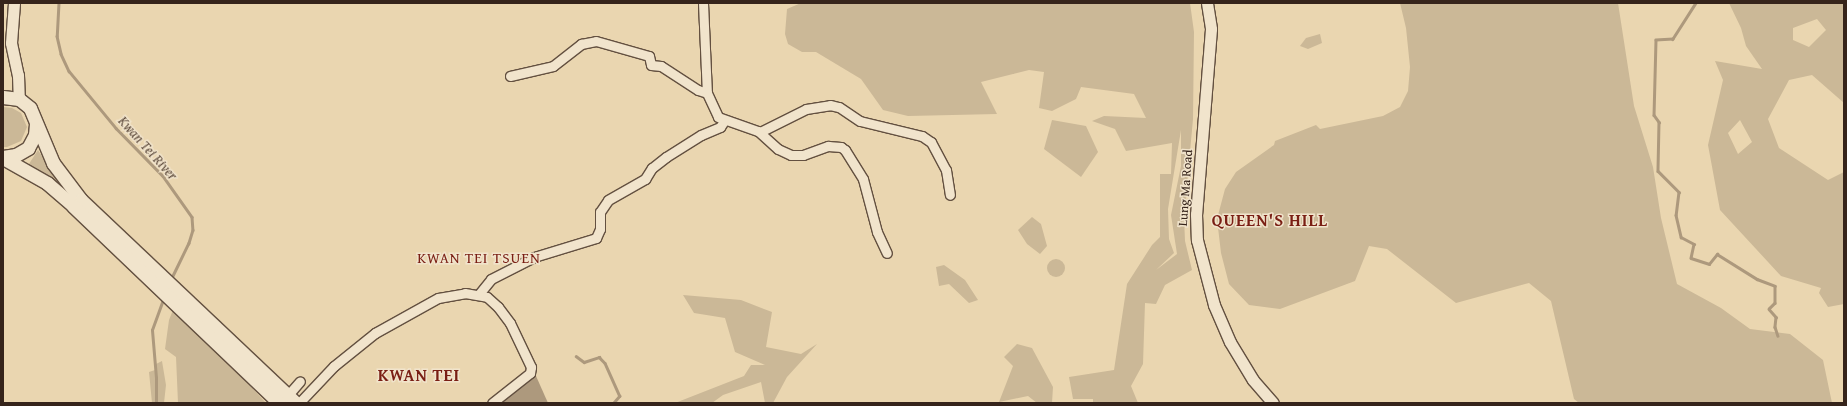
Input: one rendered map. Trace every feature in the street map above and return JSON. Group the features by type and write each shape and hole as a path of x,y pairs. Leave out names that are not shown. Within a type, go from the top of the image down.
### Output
{"main road":[{"path":"3,97 19,99 30,108 52,163 68,185 160,282"},
{"path":"3,157 16,155 28,148 35,135 36,120"},
{"path":"3,157 47,183 160,282 291,401"}],"street":[{"path":"14,3 11,43 18,75 19,99"},
{"path":"702,3 707,93 718,117 724,120 746,125 760,132 778,149 791,155 803,155 828,146 841,147 845,150 863,179 877,232 887,253"},
{"name":"Lung Ma Road","path":"1207,3 1211,29 1196,214 1197,240 1214,305 1230,342 1253,380 1273,403"},
{"path":"510,76 553,66 581,44 596,41 649,56 651,65 661,66 698,90 707,93"},
{"path":"760,132 806,109 830,105 839,107 860,121 922,136 931,142 946,170 950,195"},
{"path":"479,294 491,279 534,257 596,238 600,229 600,212 608,200 645,179 652,168 666,157 701,135 720,127 724,120"},
{"path":"291,401 363,342 438,298 479,294 492,300 510,323 531,370 492,403"},
{"path":"291,401 300,381"}],"shaded area":[{"path":"801,3 1190,3 1194,32 1193,119 1184,217 1185,241 1192,270 1165,285 1156,304 1145,303 1143,364 1131,386 1138,403 1093,403 1093,399 1073,399 1069,377 1114,370 1127,284 1152,245 1160,237 1160,174 1171,174 1172,143 1126,151 1115,129 1092,121 1104,116 1146,118 1134,94 1081,87 1076,99 1052,111 1039,108 1044,72 1029,70 981,82 997,114 908,116 883,110 861,79 816,52 802,52 788,44 785,34 787,9","holes":["1181,130 1181,166 1171,215 1177,254 1156,270 1174,253 1169,239 1168,209"]},
{"path":"1400,3 1618,3 1634,106 1653,167 1661,218 1677,284 1721,308 1750,329 1790,334 1823,360 1832,403 1579,403 1574,399 1551,301 1529,283 1456,303 1387,249 1369,246 1355,281 1280,309 1249,305 1229,284 1221,253 1217,219 1225,189 1236,172 1274,145 1275,141 1316,125 1320,129 1383,116 1400,107 1408,91 1410,67 1406,28"},
{"path":"1729,3 1844,3 1844,103 1812,75 1789,80 1768,119 1779,148 1828,180 1844,172 1844,304 1828,307 1819,293 1821,288 1781,276 1720,210 1708,145 1723,80 1715,61 1762,69 1746,46 1741,28","holes":["1817,19 1826,30 1809,47 1793,40 1793,28","1740,120 1752,142 1738,154 1728,133"]},
{"path":"1320,34 1322,43 1308,49 1300,46 1306,38"},
{"path":"3,107 12,108 21,113 27,127 21,141 7,147 3,147"},
{"path":"1052,120 1086,126 1098,152 1081,177 1044,149"},
{"path":"38,150 57,180 74,198 27,167"},
{"path":"1032,217 1041,224 1047,246 1040,254 1027,244 1018,230"},
{"path":"1056,259 1060,260 1064,264 1064,272 1060,276 1056,277 1052,276 1048,272 1047,268 1048,264 1052,260"},
{"path":"944,265 965,280 978,300 969,303 949,284 939,286 936,267"},
{"path":"683,295 741,300 772,312 766,347 801,354 817,344 787,377 773,403 765,403 761,382 723,395 712,403 675,403 744,376 751,365 765,365 735,352 725,318 694,313"},
{"path":"175,305 252,383 253,389 266,403 178,403 176,357 165,349 169,320"},
{"path":"1017,344 1032,348 1053,387 1052,403 1037,403 1028,396 999,402 1013,366 1004,357"},
{"path":"162,361 166,385 164,403 152,403 149,372 155,370 156,364"},
{"path":"536,376 548,403 499,403 530,378"}],"waterway":[{"name":"Kwan Tei River","path":"59,3 57,36 61,54 69,71 116,128 163,176 192,217 193,230 189,243 171,280"},
{"path":"1696,3 1673,39 1656,40 1654,115 1659,122 1658,171 1679,192 1676,215 1681,237 1694,244 1691,258 1709,264 1717,254 1757,279 1775,286 1775,303 1769,309 1776,317 1775,327 1778,336"},
{"name":"Kwan Tei River","path":"156,403 156,378 152,330 163,299"},
{"path":"576,356 584,362 599,357 605,363 620,396 614,403"}],"district":[{"name":"QUEEN'S HILL","path":"1270,220"},
{"name":"KWAN TEI TSUEN","path":"479,258"},
{"name":"KWAN TEI","path":"419,375"}]}
